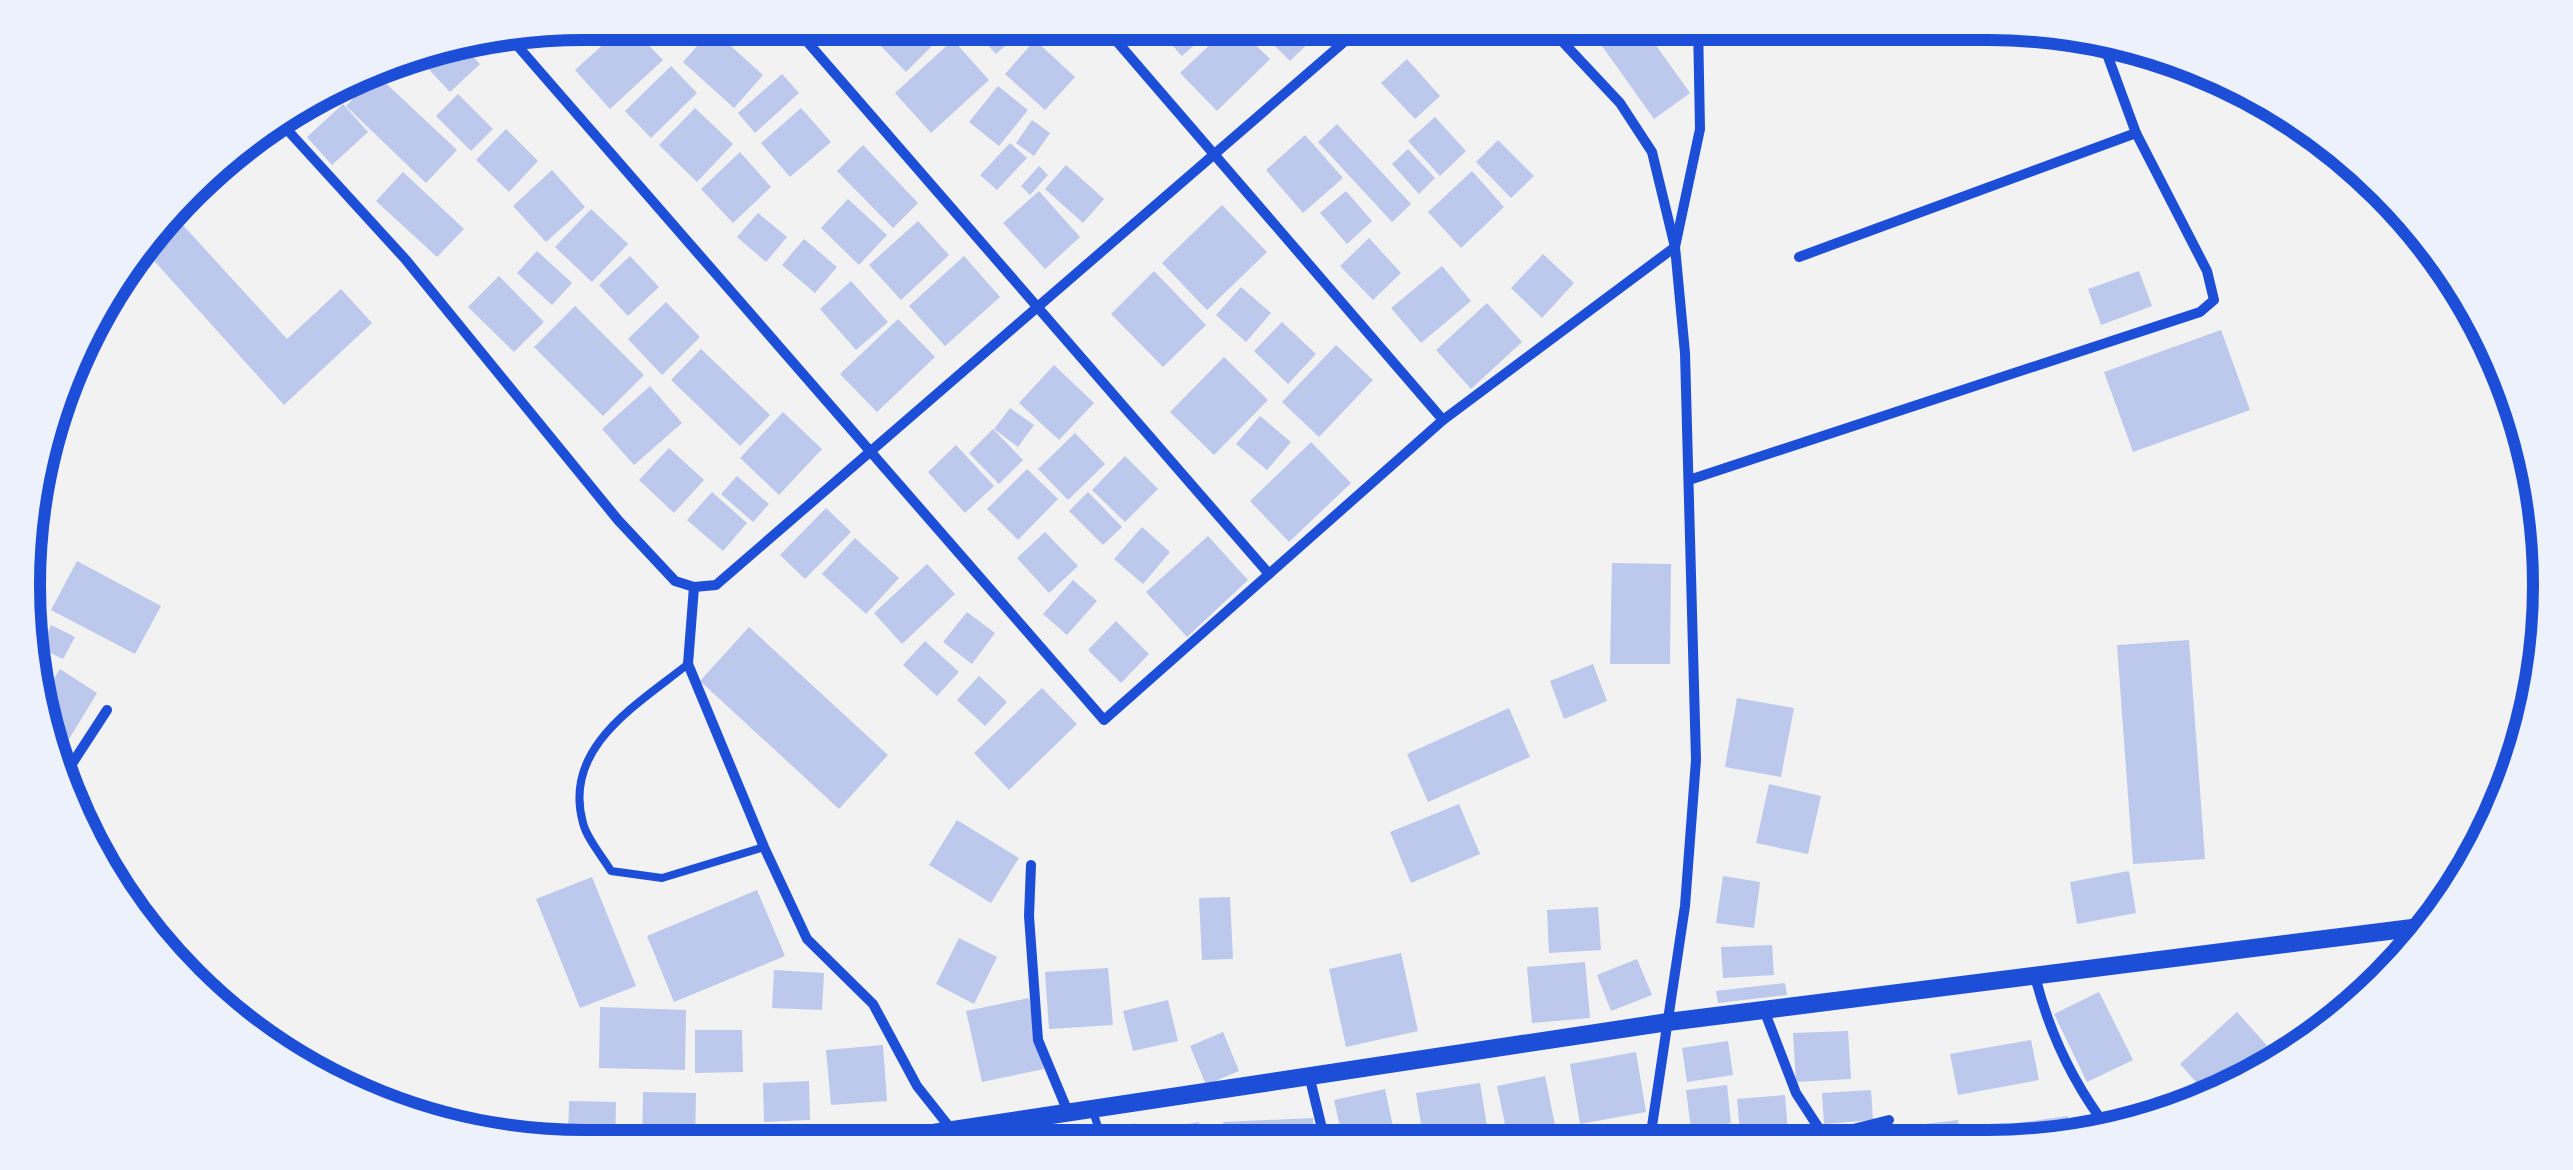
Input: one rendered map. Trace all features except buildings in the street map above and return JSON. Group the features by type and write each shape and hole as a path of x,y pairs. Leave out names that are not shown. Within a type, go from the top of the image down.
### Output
{"street":[{"path":"807,40 1269,574"},
{"path":"1117,40 1443,420"},
{"path":"287,129 406,260 618,520 675,581 694,587 716,586 1345,40"},
{"path":"1562,40 1620,102 1652,152 1675,247 1685,354 1696,760 1685,906 1652,1130"},
{"path":"516,45 1104,720 1443,420 1675,247 1700,129 1698,40"},
{"path":"1689,480 2200,312 2214,300 2207,271 2136,133 2107,53"},
{"path":"1799,257 2136,133"},
{"path":"694,587 688,664 764,847 808,939 873,1004 918,1086 951,1129"},
{"path":"71,766 107,710"},
{"path":"1032,865 1029,916 1038,1040 1068,1112"},
{"path":"945,1130 1668,1022 2411,928"},
{"path":"2035,976 2045,1016 2086,1100 2100,1118"},
{"path":"1764,1010 1796,1093 1820,1130"},
{"path":"1309,1075 1322,1130"},
{"path":"1849,1130 1889,1120"}],"lane":[{"path":"688,664 627,713 586,754 579,787 583,825 611,871 662,878 764,847"},
{"path":"1092,1108 1099,1130"}]}
